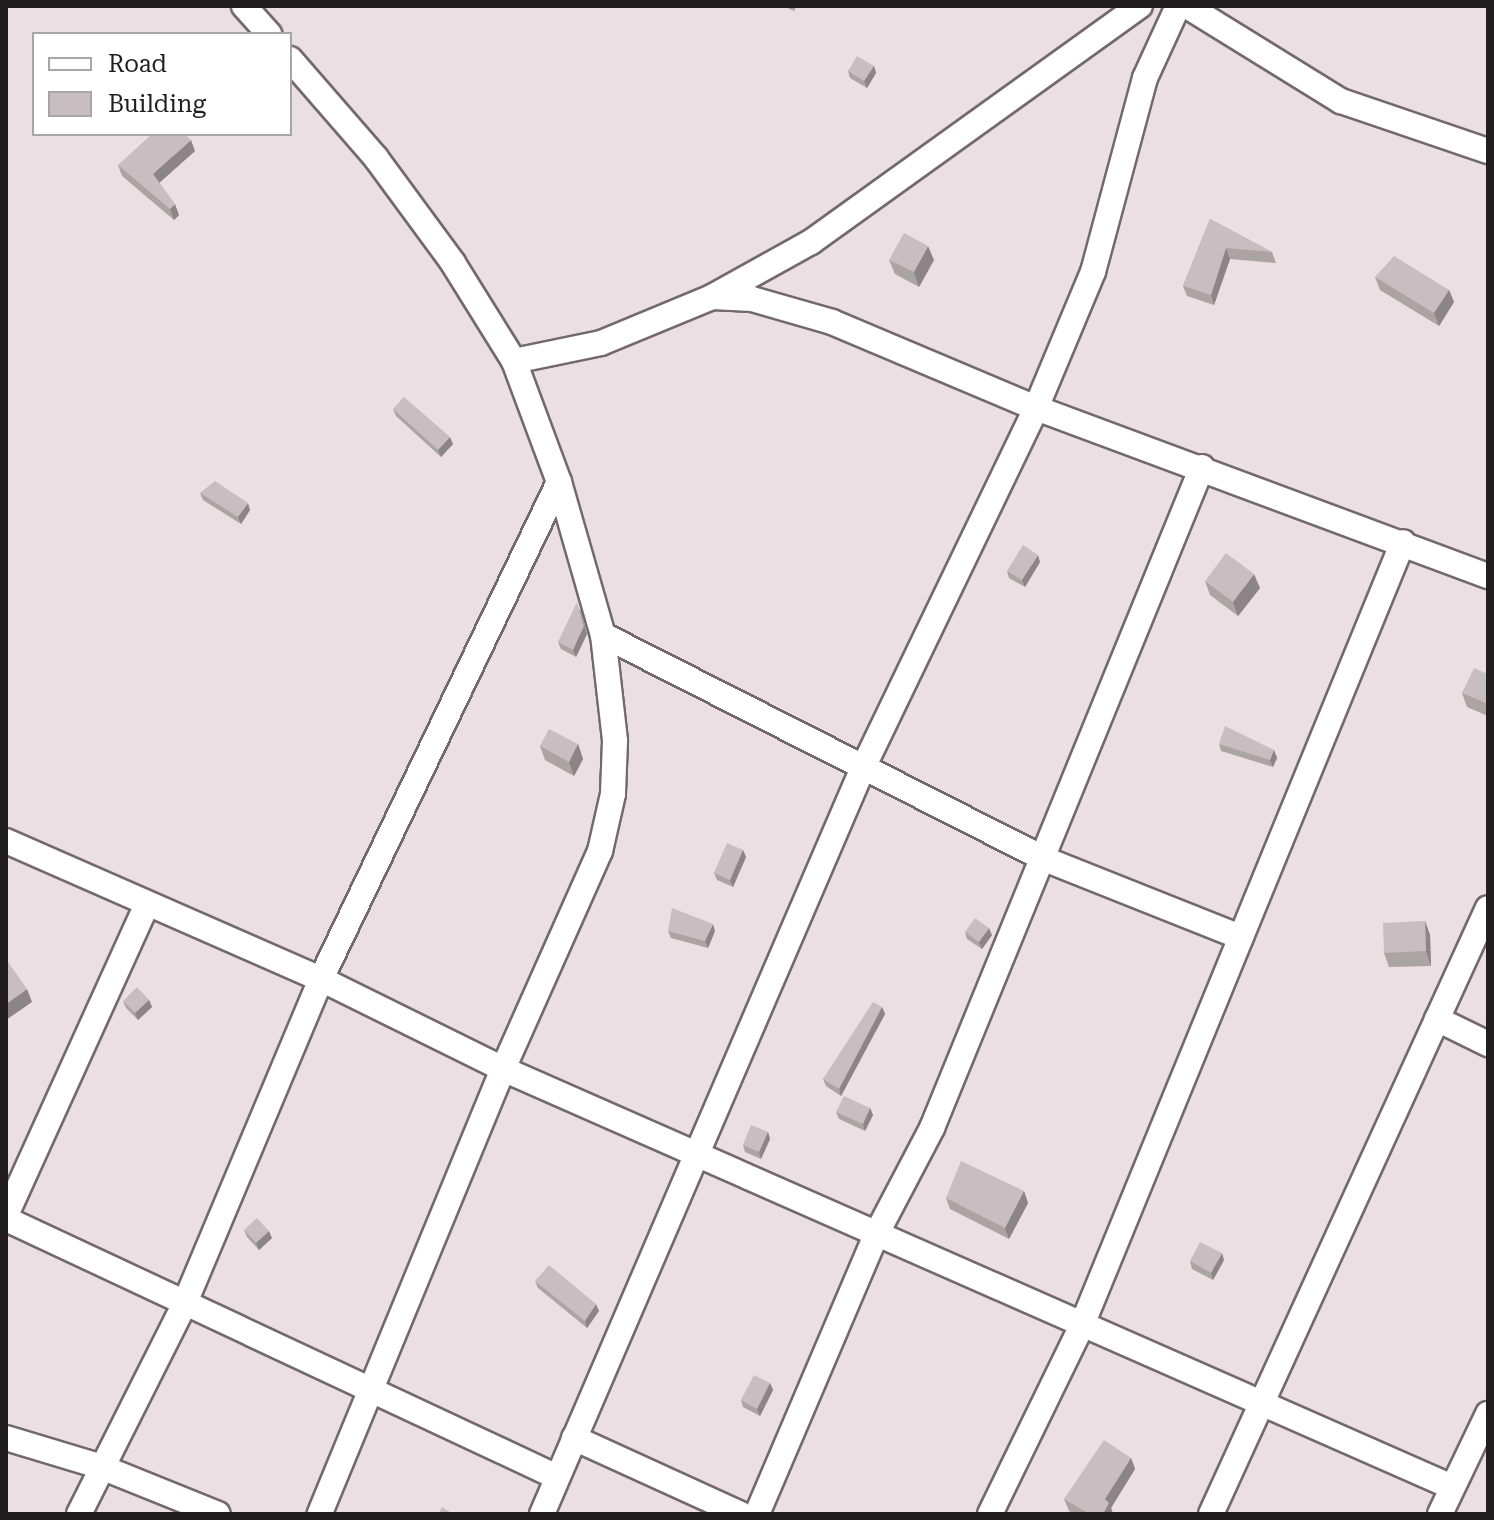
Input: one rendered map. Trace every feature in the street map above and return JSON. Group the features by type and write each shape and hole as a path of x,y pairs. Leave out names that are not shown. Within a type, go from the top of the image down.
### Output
{"street":[{"path":"244,6 267,32"},
{"path":"514,361 601,343 712,297 811,242 1140,6"},
{"path":"542,1514 694,1154 862,770 1036,408 1093,272 1145,78 1178,6"},
{"path":"1187,6 1341,101 1488,151"},
{"path":"292,61 385,170 453,263 514,361 559,482 603,635 615,741 613,794 600,851 503,1069 320,1514"},
{"path":"712,297 752,299 832,322 1036,408 1202,467 1488,576"},
{"path":"757,1514 878,1231 932,1128 1202,467"},
{"path":"79,1514 99,1466 184,1305 321,979 559,482"},
{"path":"990,1514 1082,1325 1403,542"},
{"path":"603,635 862,770 1042,858 1241,937"},
{"path":"6,841 321,979 503,1069 878,1231 1082,1325 1452,1487"},
{"path":"147,904 6,1217 184,1305 557,1477"},
{"path":"1211,1514 1488,908"},
{"path":"1437,1019 1488,1044"},
{"path":"1440,1514 1487,1421"},
{"path":"6,1438 99,1466 218,1514"},
{"path":"574,1438 741,1514"}],"building":[{"path":"857,56 874,66 864,81 848,71"},
{"path":"150,136 187,136 191,140 153,174 175,204 170,209 118,165"},
{"path":"1210,219 1272,252 1226,248 1211,295 1183,286"},
{"path":"904,233 928,246 914,272 889,260"},
{"path":"1394,256 1449,290 1434,313 1375,277"},
{"path":"404,397 450,437 438,450 393,409"},
{"path":"215,481 248,503 238,517 200,493"},
{"path":"1023,545 1038,555 1022,580 1007,571"},
{"path":"1226,553 1254,574 1233,602 1205,581"},
{"path":"577,602 584,626 573,650 558,642"},
{"path":"1474,668 1488,674 1488,704 1462,693"},
{"path":"1225,726 1274,750 1270,760 1219,744"},
{"path":"549,729 578,744 569,762 540,746"},
{"path":"727,843 743,850 730,880 714,873"},
{"path":"672,908 713,924 705,941 668,931"},
{"path":"975,918 989,928 979,942 965,932"},
{"path":"1425,921 1426,951 1384,953 1383,923"},
{"path":"8,962 27,989 6,1004 6,964"},
{"path":"137,987 149,1000 135,1013 123,1001"},
{"path":"873,1002 882,1007 839,1089 823,1079"},
{"path":"844,1096 870,1108 863,1124 836,1112"},
{"path":"751,1125 768,1132 759,1152 743,1145"},
{"path":"961,1161 1024,1191 1005,1228 946,1198"},
{"path":"257,1218 269,1231 256,1243 244,1230"},
{"path":"1200,1242 1222,1253 1211,1273 1190,1261"},
{"path":"549,1265 596,1304 585,1321 535,1281"},
{"path":"754,1375 770,1383 757,1409 741,1400"},
{"path":"1104,1440 1131,1458 1105,1499 1109,1503 1103,1514 1085,1514 1064,1499"},
{"path":"442,1507 453,1514 438,1514"}]}
